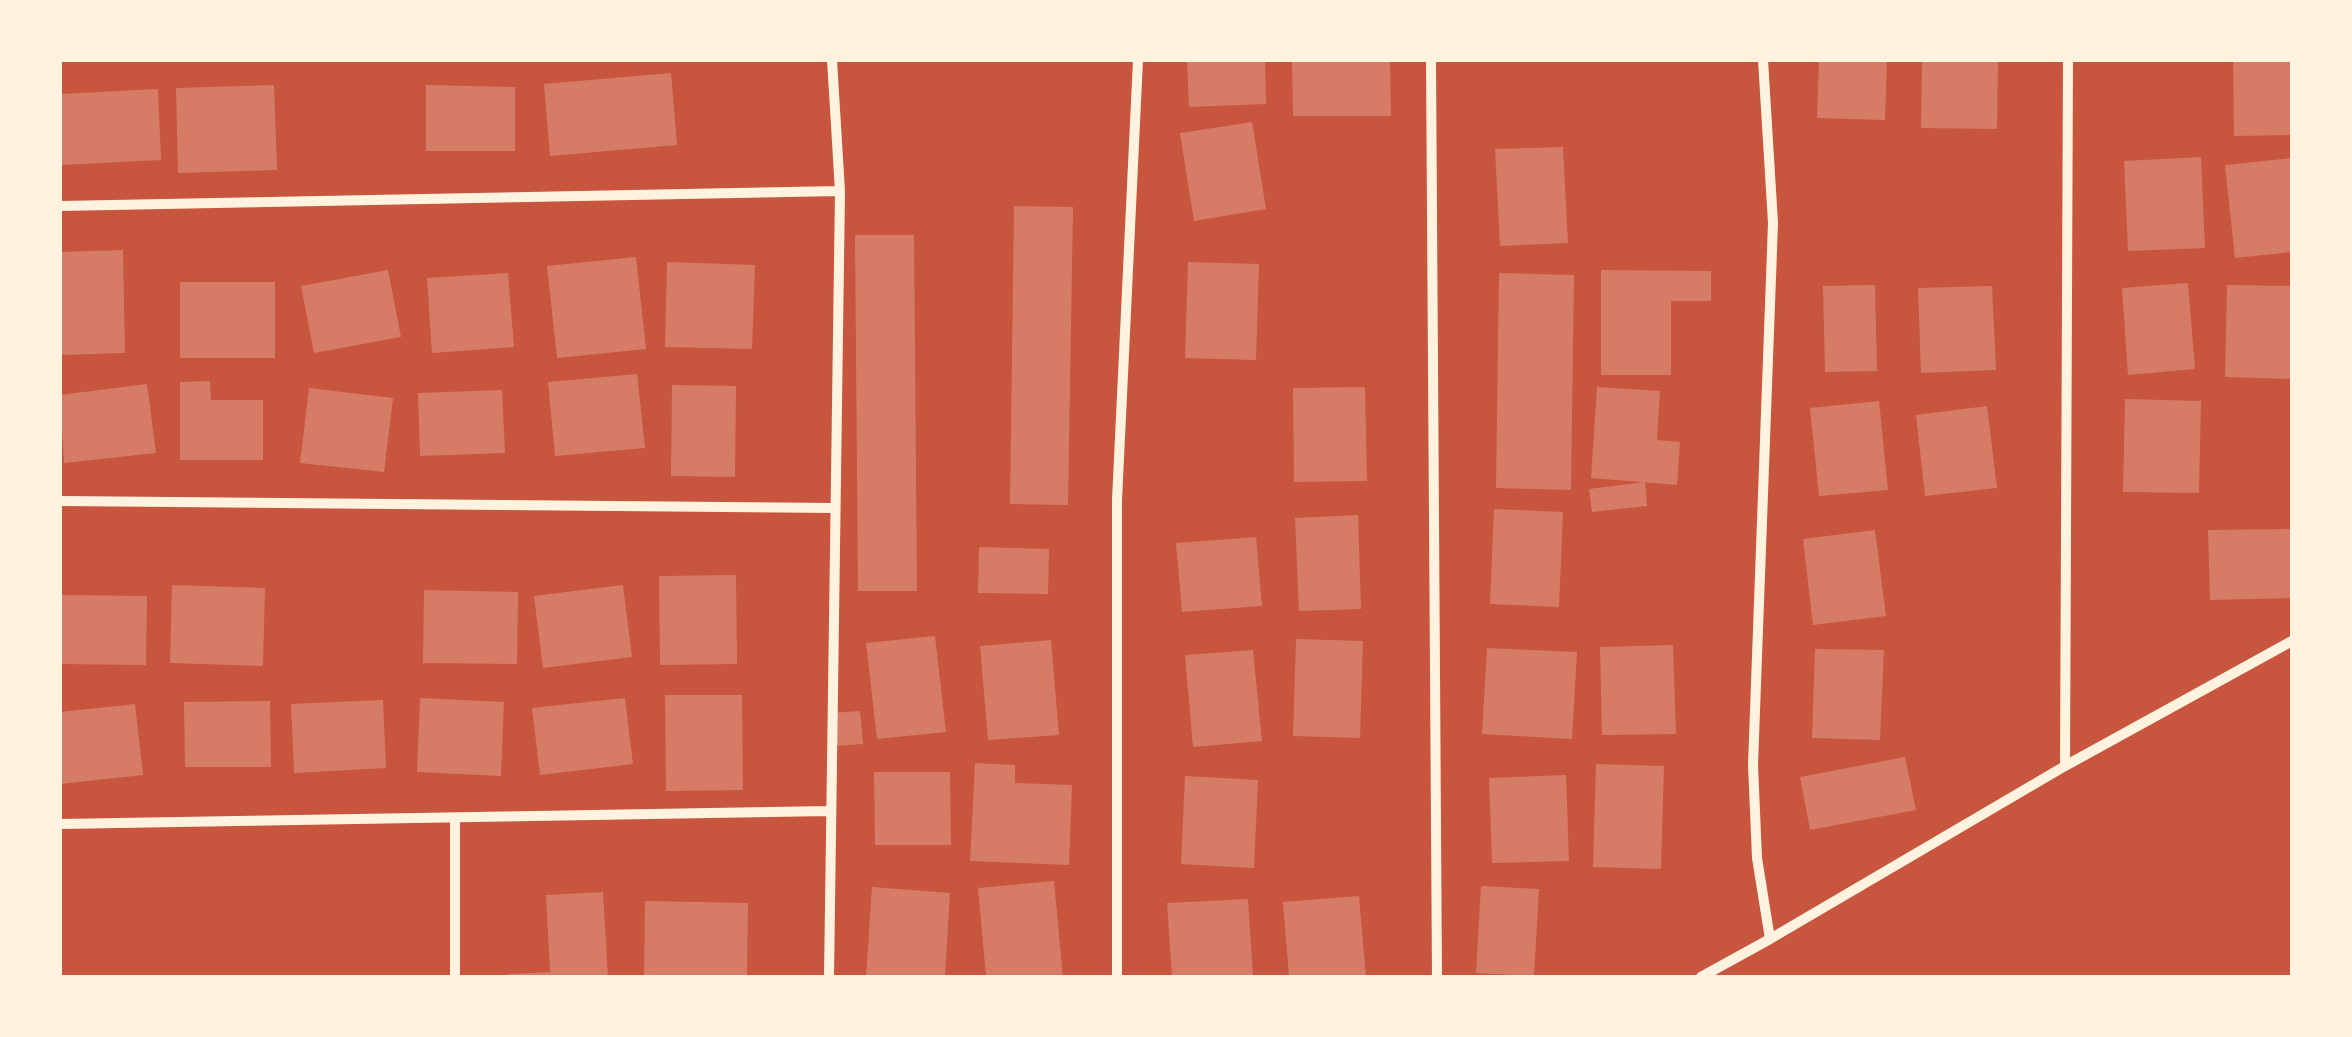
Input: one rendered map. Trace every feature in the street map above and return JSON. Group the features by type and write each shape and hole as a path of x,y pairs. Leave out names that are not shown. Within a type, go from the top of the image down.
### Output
{"street":[{"path":"829,977 840,191 832,60"},
{"path":"1117,977 1117,500 1138,60"},
{"path":"1431,60 1437,977"},
{"path":"1763,60 1773,223 1753,765 1757,858 1770,939"},
{"path":"2064,766 2068,60"},
{"path":"60,206 840,191"},
{"path":"60,502 835,508"},
{"path":"1701,977 2064,766 2292,641"},
{"path":"60,824 829,811"},
{"path":"455,977 456,818"}],"building":[{"path":"1187,60 1265,60 1266,104 1189,107"},
{"path":"1292,60 1390,60 1391,116 1293,116"},
{"path":"1819,60 1887,60 1885,120 1817,118"},
{"path":"1922,60 1998,60 1997,129 1921,128"},
{"path":"2233,60 2292,60 2292,135 2234,136"},
{"path":"671,73 677,145 550,156 544,84"},
{"path":"274,85 277,170 178,173 176,88"},
{"path":"426,85 515,87 515,151 426,151"},
{"path":"158,89 161,160 61,165 60,94"},
{"path":"1252,122 1266,209 1194,221 1180,133"},
{"path":"1563,147 1568,243 1500,246 1495,149"},
{"path":"2201,157 2205,248 2128,251 2124,161"},
{"path":"2292,158 2292,252 2235,258 2225,165"},
{"path":"1014,206 1073,207 1068,505 1010,504"},
{"path":"855,235 914,235 917,591 858,591"},
{"path":"123,250 125,353 60,355 60,252"},
{"path":"636,257 646,349 557,358 547,266"},
{"path":"667,262 755,265 752,349 665,347"},
{"path":"1188,262 1259,264 1256,360 1185,358"},
{"path":"388,270 401,337 314,353 301,286"},
{"path":"1601,270 1711,271 1711,301 1671,301 1671,375 1601,375"},
{"path":"508,273 514,347 432,353 427,278"},
{"path":"1499,273 1574,275 1571,490 1496,488"},
{"path":"180,282 275,282 275,358 180,358"},
{"path":"2188,283 2195,369 2128,375 2122,288"},
{"path":"1875,285 1877,371 1825,372 1823,286"},
{"path":"2227,285 2292,286 2292,379 2225,377"},
{"path":"1992,286 1996,370 1921,373 1918,288"},
{"path":"637,374 645,448 555,456 548,382"},
{"path":"210,381 211,400 263,400 263,460 180,460 180,382"},
{"path":"147,384 156,453 64,463 60,395"},
{"path":"672,385 736,386 735,477 671,476"},
{"path":"1365,387 1367,481 1294,482 1293,388"},
{"path":"1597,387 1660,391 1657,440 1680,442 1677,485 1591,478"},
{"path":"309,388 393,398 384,472 300,463"},
{"path":"502,390 505,453 420,456 418,393"},
{"path":"2125,399 2201,401 2199,493 2123,492"},
{"path":"1879,401 1888,490 1819,496 1810,408"},
{"path":"1987,406 1997,488 1925,496 1916,415"},
{"path":"1645,482 1647,506 1592,512 1589,489"},
{"path":"1494,509 1563,512 1559,607 1490,604"},
{"path":"1358,515 1361,609 1299,611 1295,518"},
{"path":"2292,529 2292,598 2210,600 2208,530"},
{"path":"1875,530 1886,616 1813,625 1803,539"},
{"path":"1256,537 1262,606 1182,612 1176,543"},
{"path":"979,547 1049,549 1048,594 978,593"},
{"path":"736,575 737,664 660,665 659,576"},
{"path":"172,585 265,588 263,666 170,663"},
{"path":"623,585 632,657 543,668 534,596"},
{"path":"424,590 518,592 517,664 423,663"},
{"path":"60,595 147,596 146,665 60,664"},
{"path":"935,636 946,732 877,739 866,643"},
{"path":"1296,639 1363,641 1360,738 1293,736"},
{"path":"1051,640 1059,735 988,740 980,646"},
{"path":"1673,645 1676,734 1602,735 1600,647"},
{"path":"1487,648 1577,652 1572,739 1482,734"},
{"path":"1815,649 1884,650 1880,740 1812,738"},
{"path":"1253,650 1262,741 1193,747 1185,655"},
{"path":"665,695 742,695 743,790 666,791"},
{"path":"420,698 504,702 501,776 417,772"},
{"path":"625,698 633,764 540,775 532,708"},
{"path":"383,700 386,768 294,773 291,704"},
{"path":"270,701 271,767 185,767 184,702"},
{"path":"135,704 143,775 60,784 60,712"},
{"path":"860,711 863,744 835,746 833,713"},
{"path":"1905,757 1916,810 1810,830 1800,777"},
{"path":"975,763 1015,765 1015,783 1072,785 1069,865 970,861"},
{"path":"1596,764 1664,766 1661,869 1593,867"},
{"path":"874,772 950,772 951,845 875,845"},
{"path":"1566,775 1569,861 1492,863 1489,778"},
{"path":"1185,776 1258,780 1254,868 1181,864"},
{"path":"1054,881 1063,977 986,977 978,888"},
{"path":"1481,886 1539,889 1534,976 1476,973"},
{"path":"872,887 950,893 945,977 866,977"},
{"path":"603,892 608,977 509,977 550,972 546,895"},
{"path":"1359,896 1366,977 1289,977 1283,902"},
{"path":"1248,899 1253,977 1172,977 1167,903"},
{"path":"645,901 748,903 747,977 644,977"}]}
